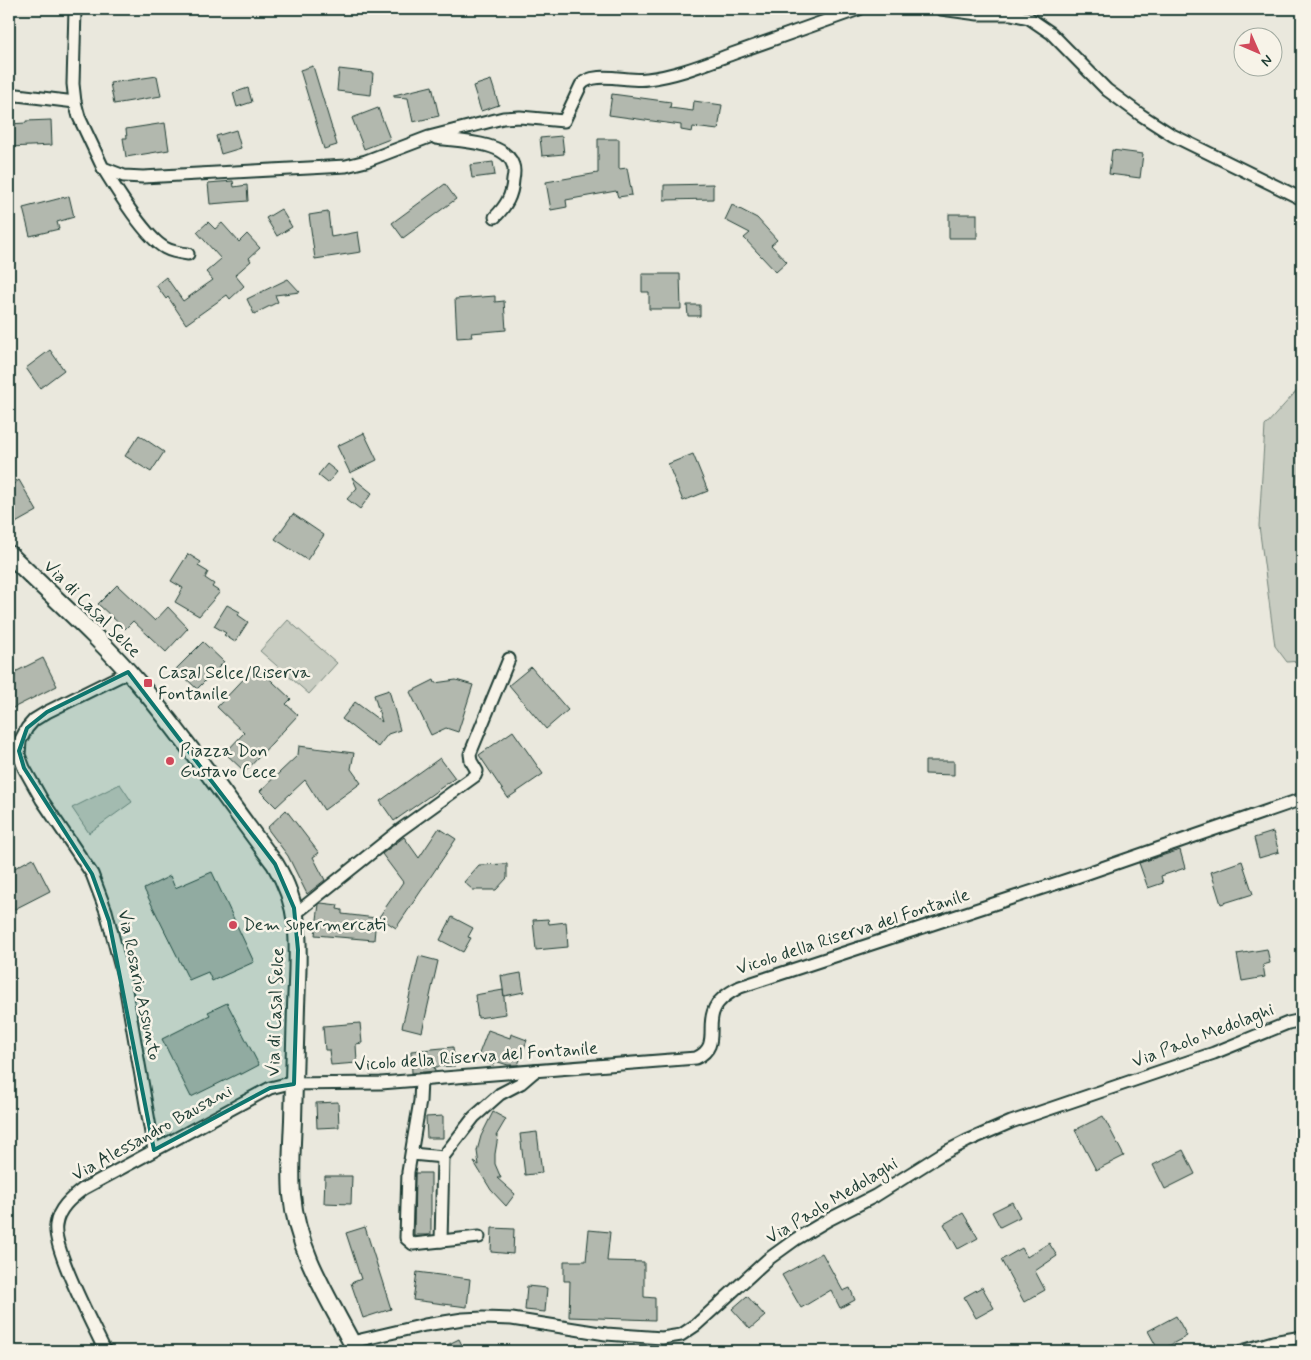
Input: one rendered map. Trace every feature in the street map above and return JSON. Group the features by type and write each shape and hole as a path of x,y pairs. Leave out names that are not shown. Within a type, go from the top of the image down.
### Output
{"main road":[{"name":"Via di Casal Selce","path":"9,554 128,672 178,734 275,864 286,884 295,914 298,950 291,1170 292,1195 302,1242 354,1347"}],"street":[{"path":"76,9 73,84 79,117 104,168 140,222 158,243 166,249 188,254"},
{"path":"104,168 124,176 143,178 346,166 366,161 429,137 507,118 564,121 580,88 588,79 600,77 632,80 660,77 695,67 859,9"},
{"path":"941,9 978,14 1011,14 1034,20 1055,36 1112,94 1147,120 1172,135 1302,199"},
{"path":"9,94 75,102"},
{"path":"429,137 486,145 499,150 511,160 514,171 511,194 495,217"},
{"path":"295,914 400,830 475,776 477,771 471,761 470,754 508,659"},
{"name":"Via Rosario Assunto","path":"128,672 34,720 24,732 20,741 19,751 24,768 42,800 92,874 106,911 124,979 154,1150"},
{"name":"Vicolo della Riserva del Fontanile","path":"294,1084 370,1084 696,1058 708,1050 711,1042 714,1008 723,998 740,987 1069,879 1302,799"},
{"name":"Via Paolo Medolaghi","path":"354,1347 444,1321 483,1318 512,1319 606,1334 662,1338 681,1334 696,1325 755,1270 796,1239 828,1220 883,1192 967,1140 1011,1122 1214,1053 1288,1023 1302,1020"},
{"path":"442,1240 443,1157 474,1117 500,1094 521,1083 535,1071"},
{"path":"421,1080 420,1101 408,1172 406,1238 413,1244 479,1237"},
{"name":"Via Alessandro Bausani","path":"105,1351 70,1276 56,1237 56,1223 64,1207 78,1192 154,1150 270,1088 282,1084 294,1084"},
{"path":"412,1154 443,1157"},
{"path":"1242,1351 1273,1342 1302,1338"}],"highlighted area":[{"path":"128,672 275,864 294,908 298,950 294,1084 270,1088 154,1150 109,921 92,874 24,768 19,751 27,728 47,712"}],"shaded area":[{"path":"1302,385 1302,661 1287,662 1275,646 1259,526 1265,426"},
{"path":"288,620 337,663 309,694 260,651"},
{"path":"120,784 132,802 89,833 72,808"}],"building":[{"path":"313,66 337,145 324,149 300,70"},
{"path":"339,69 373,73 371,95 337,91"},
{"path":"157,76 161,96 114,104 110,83"},
{"path":"491,80 499,105 481,111 473,86"},
{"path":"432,86 439,116 413,122 408,98 394,97 394,95"},
{"path":"248,88 252,102 237,107 233,93"},
{"path":"612,94 671,102 670,108 693,111 694,101 722,105 718,130 693,127 692,132 681,130 681,125 609,115"},
{"path":"378,108 390,139 364,149 352,118"},
{"path":"51,120 52,145 9,147 9,124"},
{"path":"165,123 169,150 126,157 123,138 127,138 126,129"},
{"path":"236,130 241,148 221,154 216,136"},
{"path":"562,136 564,154 542,156 540,138"},
{"path":"598,139 619,139 619,169 627,168 632,195 618,197 616,191 566,200 567,207 551,210 546,182 598,173"},
{"path":"1112,150 1143,154 1140,178 1109,174"},
{"path":"493,162 495,175 472,178 470,165"},
{"path":"233,181 234,187 247,185 248,201 210,204 208,183"},
{"path":"445,184 456,199 403,238 392,223"},
{"path":"713,184 713,199 664,200 664,185"},
{"path":"69,196 74,217 57,222 59,229 30,236 23,208"},
{"path":"732,205 757,218 777,240 771,245 787,262 776,272 744,238 750,233 725,220"},
{"path":"281,209 292,227 277,236 266,218"},
{"path":"328,212 331,237 358,232 361,252 315,259 309,215"},
{"path":"949,214 977,214 977,238 949,238"},
{"path":"208,222 215,229 222,223 239,242 247,234 260,248 249,258 251,261 235,275 244,286 230,299 227,295 186,324 168,297 166,299 156,285 166,277 183,301 213,280 206,272 221,259 197,232"},
{"path":"642,274 680,274 681,309 649,309 649,292 642,292"},
{"path":"288,279 300,292 275,295 278,302 254,314 247,299"},
{"path":"495,296 495,302 504,301 506,330 471,333 472,337 457,338 455,299"},
{"path":"687,305 700,305 700,316 688,316"},
{"path":"50,350 64,370 40,388 26,368"},
{"path":"364,433 377,460 350,473 337,446"},
{"path":"139,435 164,452 151,472 125,456"},
{"path":"693,454 708,491 683,501 668,464"},
{"path":"327,464 337,472 328,483 318,475"},
{"path":"352,477 372,493 360,509 347,499 357,488"},
{"path":"19,480 37,511 12,525 9,519 9,487"},
{"path":"293,514 324,535 307,560 275,539"},
{"path":"188,554 201,562 198,566 208,572 205,578 214,584 212,587 220,592 199,616 175,602 183,588 171,581"},
{"path":"117,585 155,621 168,607 188,628 166,652 133,621 125,629 98,604"},
{"path":"227,605 240,612 238,615 248,622 235,642 224,635 226,633 214,626"},
{"path":"203,642 224,662 197,689 176,669"},
{"path":"43,658 57,686 9,710 9,675"},
{"path":"256,666 291,699 286,704 298,715 245,772 225,753 244,733 217,707"},
{"path":"531,667 568,710 546,729 509,685"},
{"path":"434,680 435,683 456,680 473,685 458,732 446,728 431,735 410,692"},
{"path":"389,690 400,730 388,734 378,747 342,719 355,702 382,722 374,695"},
{"path":"513,731 543,774 508,798 479,755"},
{"path":"299,746 354,753 351,769 361,783 324,810 305,780 276,807 260,791 298,755"},
{"path":"440,758 455,778 394,821 380,801"},
{"path":"925,761 954,761 954,775 925,774"},
{"path":"286,810 319,853 313,857 325,880 307,894 288,856 267,828"},
{"path":"439,828 456,839 396,928 379,917 403,882 382,854 404,837 419,858"},
{"path":"1273,832 1279,852 1259,858 1254,838"},
{"path":"1180,850 1185,868 1161,876 1163,883 1148,888 1139,863"},
{"path":"33,858 50,891 9,912 9,871"},
{"path":"1242,861 1253,894 1221,904 1211,872"},
{"path":"507,864 507,878 496,890 473,890 464,882 479,865"},
{"path":"212,872 254,962 212,981 208,972 189,980 144,889 170,876 175,888"},
{"path":"319,904 338,905 337,909 342,910 342,914 376,918 374,940 315,935"},
{"path":"452,917 473,928 468,937 471,938 463,952 440,940"},
{"path":"548,919 549,924 566,922 568,947 536,950 533,920"},
{"path":"1267,949 1270,963 1263,965 1265,977 1242,981 1237,954"},
{"path":"419,956 438,961 422,1032 402,1027"},
{"path":"521,973 524,992 504,996 501,975"},
{"path":"503,990 506,1014 478,1018 475,995"},
{"path":"227,1003 259,1065 191,1097 162,1039 210,1015 208,1012"},
{"path":"360,1023 362,1043 356,1044 357,1063 331,1065 329,1050 325,1050 323,1026"},
{"path":"488,1030 510,1038 511,1034 527,1040 518,1065 508,1065 495,1061 493,1065 477,1059"},
{"path":"453,1047 455,1066 434,1067 435,1071 412,1073 411,1051"},
{"path":"338,1102 339,1127 317,1128 316,1103"},
{"path":"493,1112 506,1119 496,1136 498,1136 495,1164 501,1178 497,1178 515,1194 506,1206 491,1190 474,1162 479,1165 477,1151 481,1136"},
{"path":"443,1116 443,1138 427,1138 426,1117"},
{"path":"1103,1116 1124,1156 1096,1170 1075,1130"},
{"path":"537,1132 542,1173 525,1175 520,1134"},
{"path":"1183,1150 1195,1174 1165,1189 1153,1165"},
{"path":"415,1173 431,1173 431,1235 414,1235"},
{"path":"325,1176 352,1176 351,1204 324,1203"},
{"path":"1012,1202 1020,1217 1000,1227 992,1212"},
{"path":"963,1213 978,1238 958,1249 944,1224"},
{"path":"365,1227 391,1309 363,1318 351,1283 361,1279 346,1233"},
{"path":"492,1228 514,1229 513,1254 491,1252"},
{"path":"589,1230 610,1232 607,1261 644,1262 644,1297 655,1298 655,1320 569,1317 570,1281 564,1281 564,1261 586,1261"},
{"path":"1049,1243 1057,1256 1035,1271 1045,1290 1024,1302 1001,1260 1022,1248 1027,1257"},
{"path":"822,1253 843,1291 850,1288 855,1300 840,1308 831,1290 801,1308 782,1275"},
{"path":"417,1272 470,1279 467,1307 413,1300"},
{"path":"527,1286 547,1288 545,1312 525,1310"},
{"path":"982,1287 994,1308 976,1318 964,1297"},
{"path":"747,1296 765,1316 750,1329 732,1309"},
{"path":"1176,1316 1187,1336 1159,1351 1148,1331"},
{"path":"459,1339 465,1351 435,1351"}],"place":[{"name":"Casal Selce/Riserva Fontanile","path":"148,683"},
{"name":"Piazza Don Gustavo Cece","path":"170,761"},
{"name":"Dem supermercati","path":"233,925"}]}
